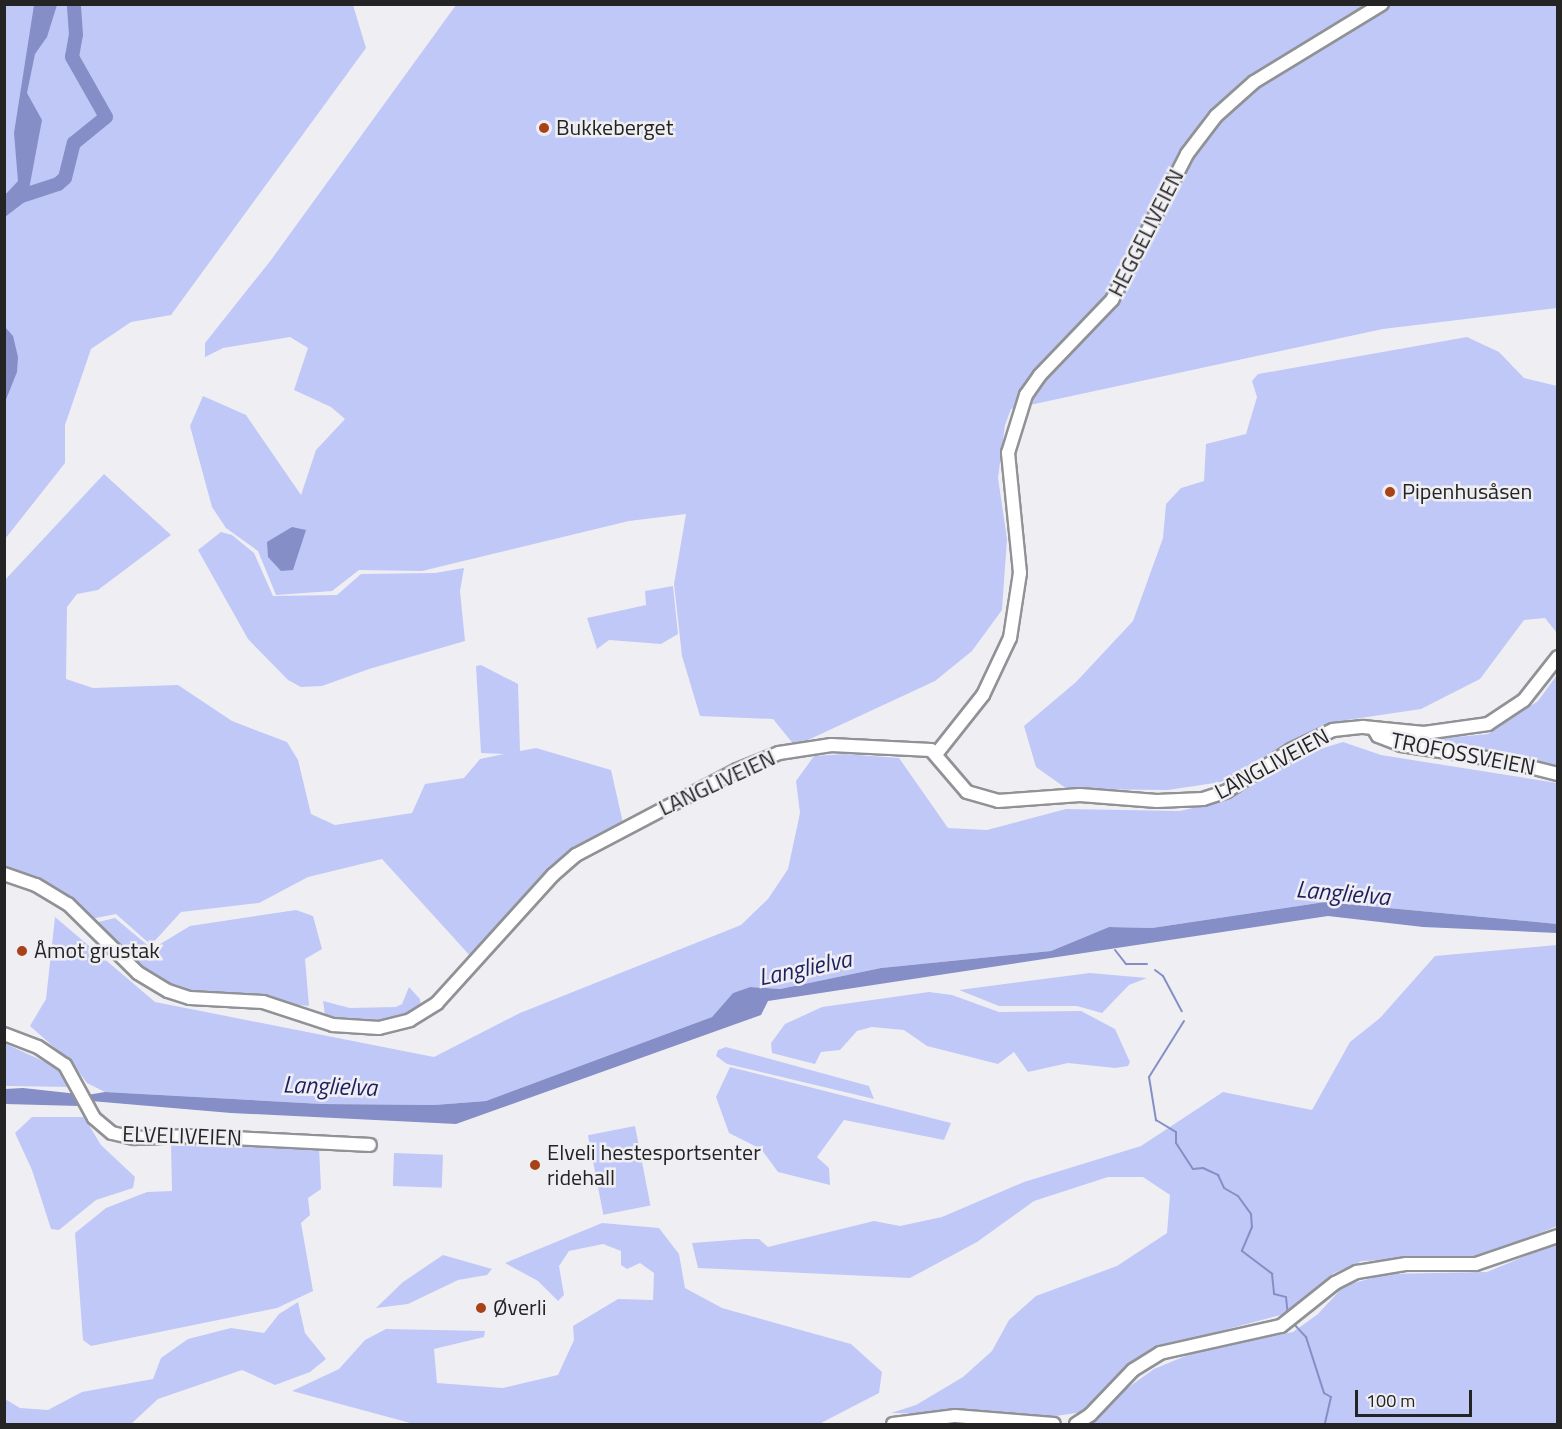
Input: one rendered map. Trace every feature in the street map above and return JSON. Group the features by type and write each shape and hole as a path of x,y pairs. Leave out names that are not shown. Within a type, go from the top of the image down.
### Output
{"street":[{"name":"HEGGELIVEIEN","path":"937,753 983,695 1010,638 1020,573 1008,453 1026,394 1052,361 1107,307 1187,154 1216,116 1254,82 1382,4"},
{"name":"LANGLIVEIEN","path":"4,874 36,885 68,904 138,973 168,991 190,998 263,1002 333,1025 379,1028 410,1020 437,1003 553,875 576,855 737,770 779,753 806,747 883,745 937,753 963,789 981,799 1014,801 1080,795 1183,801 1227,791 1324,734 1353,727 1424,733 1488,724 1524,700 1557,657"},
{"name":"TROFOSSVEIEN","path":"1373,728 1378,736 1401,745 1506,760 1557,774"},
{"name":"ELVELIVEIEN","path":"4,1034 59,1059 105,1129 134,1138 204,1137 370,1145"},
{"path":"1076,1425 1090,1415 1132,1370 1160,1353 1281,1326 1335,1283 1357,1272 1406,1263 1448,1267 1476,1264 1557,1236"},
{"path":"893,1425 956,1416 1054,1425"}],"shaded area":[{"path":"5,5 353,5 366,48 171,315 131,322 91,349 65,425 65,463 5,539"},
{"path":"34,5 57,5 47,37 35,54 27,93 42,120 27,200 5,217 5,195 18,181 14,133"},
{"path":"456,5 1557,5 1557,308 1383,329 1011,409 1005,425 998,478 1007,539 1002,610 972,651 935,681 795,746 773,719 700,716 682,656 674,584 686,514 629,521 422,571 359,570 332,591 276,595 258,551 226,528 212,507 190,426 203,396 246,415 301,495 316,450 345,419 331,407 294,390 308,348 290,337 223,348 205,357 205,343 271,260"},
{"path":"5,327 13,336 18,357 17,372 5,402"},
{"path":"1467,337 1499,352 1524,378 1557,386 1557,633 1545,618 1524,620 1480,679 1421,709 1347,720 1277,749 1221,782 1168,790 1067,789 1036,767 1024,726 1076,682 1133,621 1163,538 1166,504 1181,488 1204,481 1206,444 1246,434 1257,397 1252,381 1258,374"},
{"path":"104,474 171,535 98,590 77,594 67,607 66,679 93,688 178,685 232,721 287,742 298,760 311,814 335,825 412,813 425,784 464,778 480,759 504,754 481,753 476,666 481,665 518,684 520,751 536,748 611,770 623,823 565,853 473,959 382,859 308,877 259,903 181,912 151,945 116,914 91,919 59,891 5,869 4,581"},
{"path":"292,527 306,530 293,570 281,571 268,557 267,542"},
{"path":"221,532 232,535 254,553 273,596 337,595 361,574 435,573 464,568 460,591 465,641 369,669 322,686 301,687 288,680 248,639 198,550"},
{"path":"673,586 678,634 661,644 609,640 597,649 587,618 646,605 645,591"},
{"path":"1557,675 1557,767 1519,758 1417,745 1425,740 1488,734 1538,701"},
{"path":"1343,742 1381,755 1557,783 1557,924 1325,902 1152,928 1109,927 1051,951 881,968 780,989 750,987 733,993 712,1017 486,1101 434,1105 322,1104 105,1092 87,1083 73,1064 30,1026 46,999 55,917 155,1002 434,1057 520,1013 741,925 768,899 788,869 800,813 796,781 814,756 845,754 899,758 948,828 987,830 1066,809 1180,811 1222,801 1304,754"},
{"path":"1325,902 1557,924 1557,933 1423,927 1328,916 768,1001 761,1015 456,1124 231,1113 91,1101 79,1106 5,1104 5,1089 23,1088 87,1095 105,1092 322,1104 434,1105 486,1101 712,1017 733,993 750,987 780,989 881,968 1051,951 1109,927 1152,928"},
{"path":"296,910 313,916 322,949 305,959 309,1006 183,992 136,965 94,923 115,918 152,949 190,926"},
{"path":"1557,945 1557,1226 1483,1256 1362,1261 1334,1273 1288,1313 1157,1348 1106,1386 1082,1412 1056,1416 891,1413 916,1405 963,1377 992,1351 1009,1320 1036,1296 1117,1266 1167,1233 1170,1195 1143,1177 1108,1177 1034,1201 977,1242 910,1278 698,1268 692,1243 759,1239 768,1247 874,1221 900,1226 942,1217 1024,1182 1141,1146 1223,1092 1312,1110 1350,1042 1380,1018 1435,956"},
{"path":"1090,973 1147,978 1129,985 1102,1013 1077,1006 999,1006 959,990"},
{"path":"409,987 420,999 421,1009 382,1024 358,1024 325,1015 323,1001 350,1008 396,1007 402,1004"},
{"path":"929,992 952,995 999,1012 1081,1011 1115,1029 1130,1062 1128,1066 1115,1068 1068,1063 1028,1072 1014,1052 998,1064 927,1046 904,1030 872,1027 857,1031 840,1050 821,1052 815,1064 772,1053 771,1043 785,1024 822,1007"},
{"path":"4,1043 56,1067 72,1087 5,1086"},
{"path":"726,1047 869,1086 874,1099 727,1064 716,1056 718,1050"},
{"path":"730,1067 951,1123 944,1140 844,1120 817,1157 829,1168 830,1185 778,1172 761,1149 729,1133 716,1097"},
{"path":"32,1117 84,1117 101,1145 135,1177 133,1188 96,1200 59,1230 51,1229 32,1170 15,1133"},
{"path":"635,1126 650,1206 603,1215 588,1135"},
{"path":"180,1140 319,1147 321,1189 308,1198 310,1215 301,1223 313,1291 277,1308 91,1346 83,1340 75,1233 106,1208 147,1192 172,1191 171,1143"},
{"path":"394,1153 443,1155 442,1188 393,1186"},
{"path":"602,1223 659,1228 679,1254 685,1288 722,1308 851,1344 882,1372 879,1393 819,1424 414,1424 292,1391 339,1369 365,1340 386,1329 485,1331 484,1337 434,1349 437,1383 503,1388 558,1375 574,1340 573,1326 618,1299 653,1300 654,1273 640,1263 627,1269 621,1265 621,1251 603,1244 569,1251 559,1266 564,1295 558,1301 538,1281 505,1263"},
{"path":"1557,1243 1557,1424 1090,1424 1119,1394 1154,1369 1200,1350 1293,1332 1318,1314 1344,1286 1385,1274 1487,1272"},
{"path":"443,1255 492,1269 487,1275 458,1280 408,1304 376,1308 403,1282"},
{"path":"298,1302 305,1333 326,1359 310,1372 275,1385 242,1370 158,1399 131,1424 5,1424 5,1399 20,1408 48,1410 82,1392 153,1379 161,1358 188,1339 231,1328 264,1333 279,1314"}],"waterway":[{"path":"9,200 58,184 65,178 74,143 106,117 72,57 76,35 74,4"},
{"path":"1115,950 1126,964 1147,964"},
{"path":"1155,970 1163,976 1182,1011"},
{"path":"1184,1021 1149,1077 1156,1120 1176,1132 1176,1143 1193,1169 1203,1168 1218,1175 1224,1188 1238,1196 1251,1214 1252,1227 1242,1251 1272,1274 1274,1294 1286,1297 1288,1315"},
{"path":"1292,1322 1306,1337 1324,1393 1331,1397 1325,1424"}],"place":[{"name":"Bukkeberget","path":"544,128"},
{"name":"Pipenhusåsen","path":"1390,492"},
{"name":"Åmot grustak","path":"22,951"},
{"name":"Elveli hestesportsenter ridehall","path":"535,1165"},
{"name":"Øverli","path":"481,1308"}],"water label":[{"name":"Langlielva","path":"1343,893"},
{"name":"Langlielva","path":"805,968"},
{"name":"Langlielva","path":"330,1086"}]}
